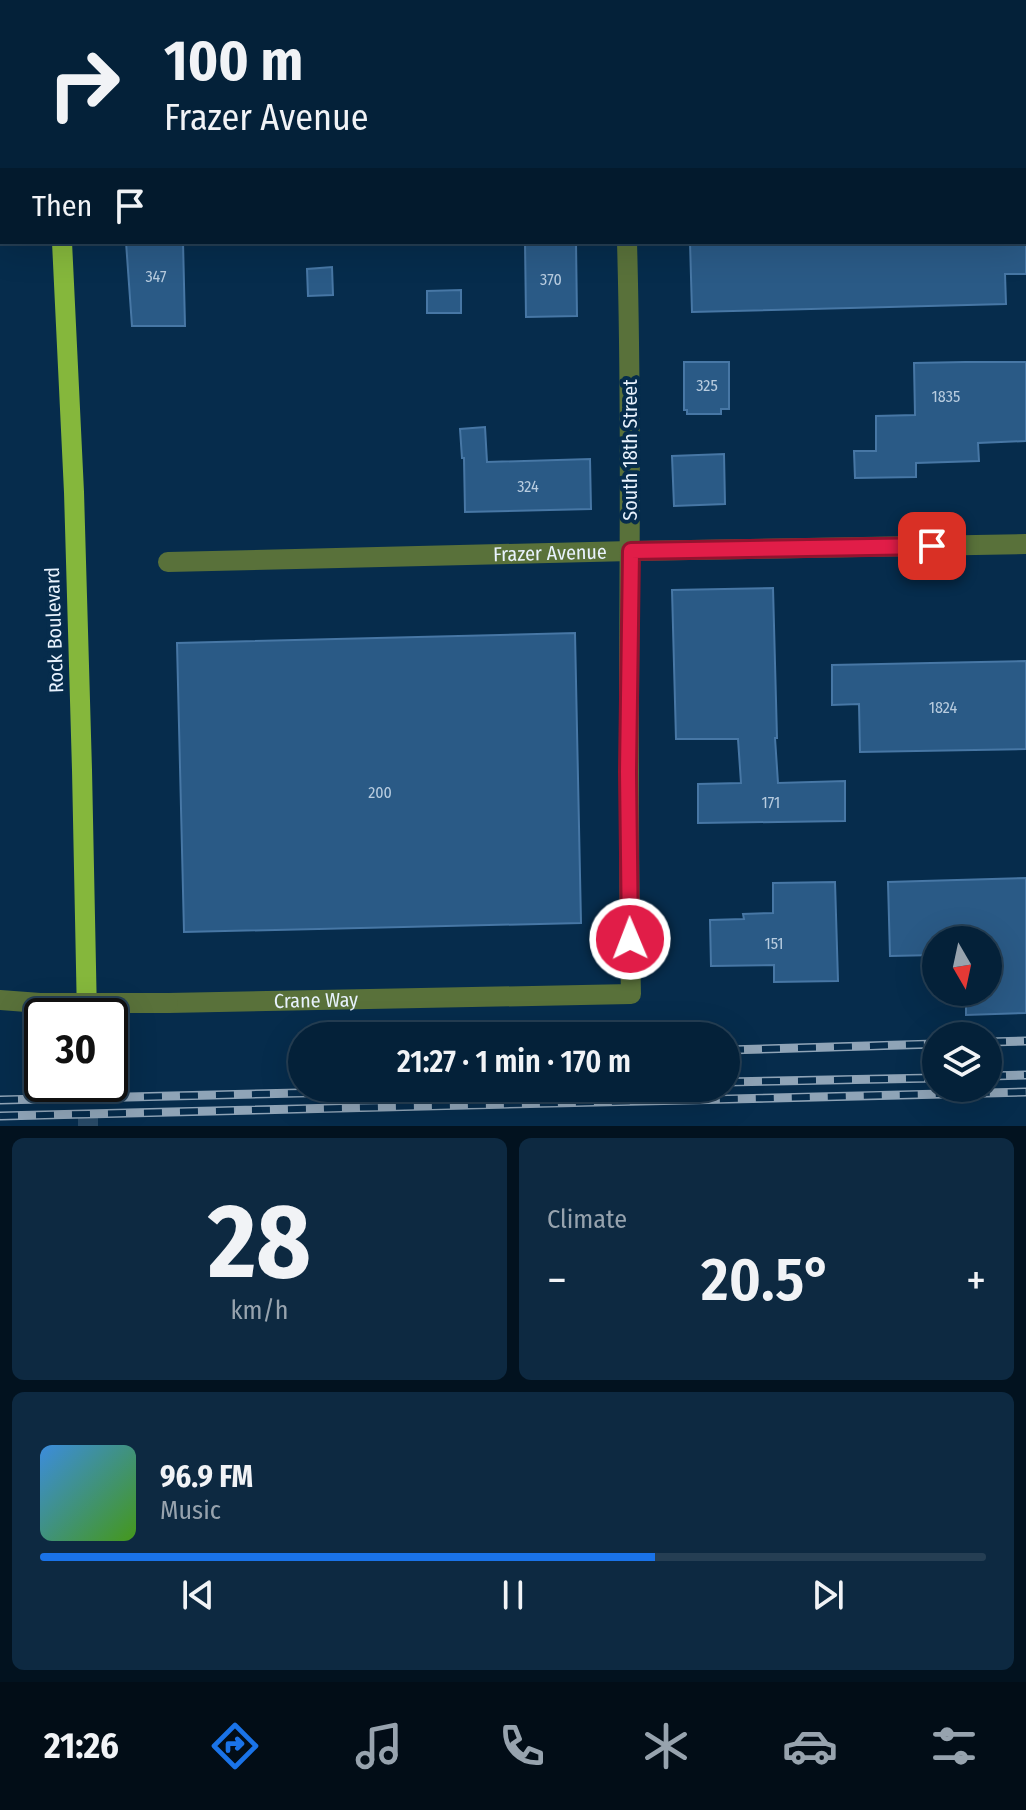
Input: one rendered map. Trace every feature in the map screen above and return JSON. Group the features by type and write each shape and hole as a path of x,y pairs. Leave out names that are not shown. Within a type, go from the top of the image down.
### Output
{"main road":[{"name":"Rock Boulevard","path":"62,244 74,492 87,998"}],"street":[{"name":"South 18th Street","path":"627,244 631,994"},
{"name":"Frazer Avenue","path":"168,562 1026,544"},
{"name":"Crane Way","path":"0,1000 168,1003 631,994"}],"building":[{"path":"126,244 183,244 185,326 132,326"},
{"path":"525,244 576,244 577,316 526,317"},
{"path":"690,244 1026,244 1026,274 1005,274 1006,304 692,312"},
{"path":"332,267 333,295 308,296 307,269"},
{"path":"461,290 461,313 427,313 427,291"},
{"path":"684,362 729,362 729,409 721,409 721,414 687,414 684,410"},
{"path":"1026,362 1026,441 978,443 979,461 916,463 916,477 855,478 854,451 876,451 876,416 915,415 914,363"},
{"path":"485,427 487,462 590,459 591,509 465,512 460,429"},
{"path":"724,454 725,504 674,506 672,456"},
{"path":"773,588 778,783 845,781 845,821 698,823 698,784 741,783 738,739 676,739 672,590"},
{"path":"575,633 581,923 184,932 177,643"},
{"path":"1026,661 1026,749 860,752 859,704 832,705 832,665"},
{"path":"1026,878 1026,1013 966,1015 966,1006 1002,1006 1002,926 922,926 922,955 890,956 888,882"},
{"path":"835,882 838,981 774,982 774,965 711,966 710,920 744,919 743,914 773,913 773,883"}],"tunnel":[{"path":"88,1102 88,1126"}],"railway":[{"path":"1002,1042 1026,1041"},
{"path":"740,1050 922,1044"},
{"path":"1002,1076 1026,1075"},
{"path":"740,1082 922,1078"},
{"path":"0,1116 1026,1092"},
{"path":"0,1100 288,1093"}],"route":[{"path":"630,939 628,772 631,551 932,546"}]}
